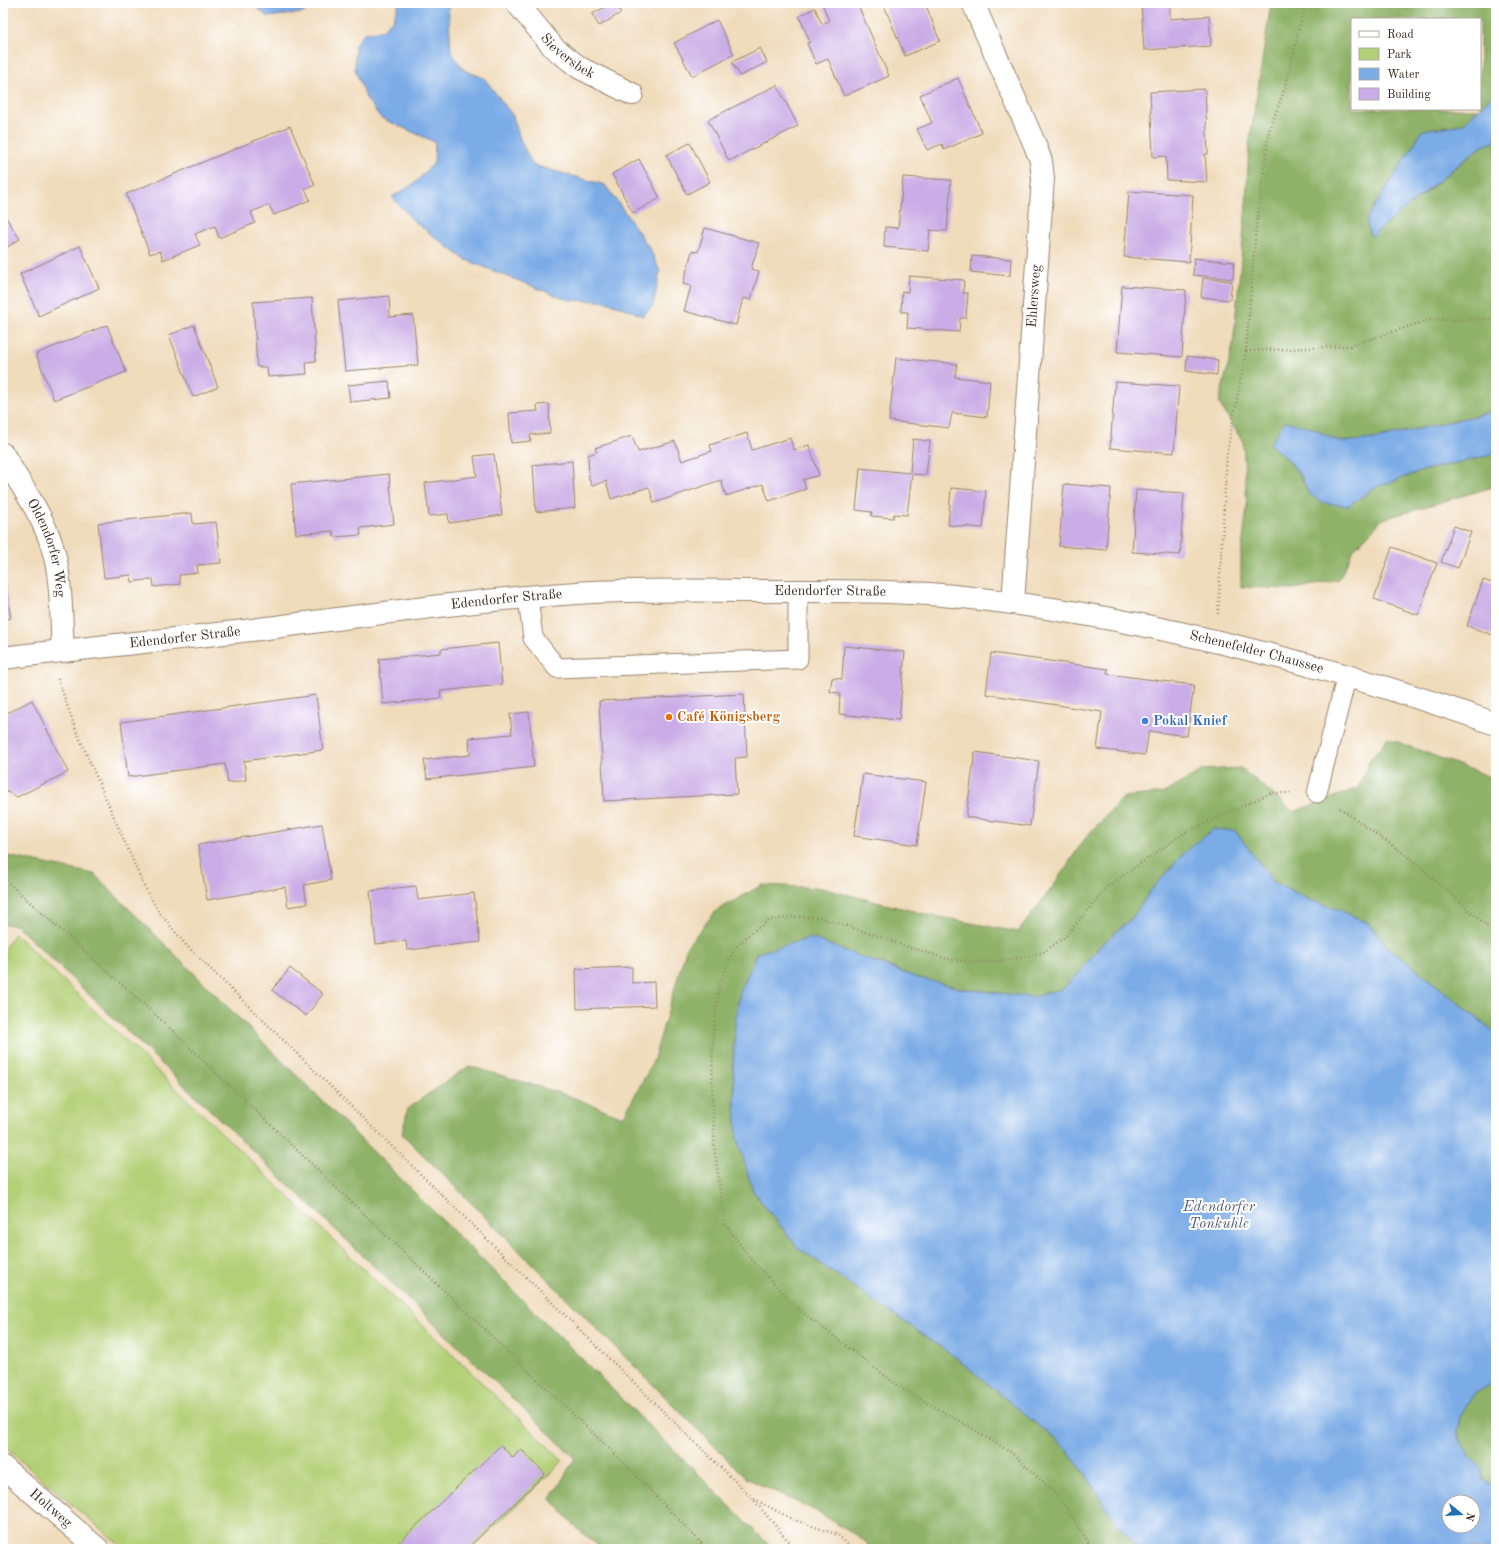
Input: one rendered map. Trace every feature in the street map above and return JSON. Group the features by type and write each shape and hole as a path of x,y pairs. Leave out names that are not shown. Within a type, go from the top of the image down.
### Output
{"street":[{"name":"Sieversbek","path":"517,3 554,48 580,68 632,94"},
{"name":"Ehlersweg","path":"973,3 1036,145 1041,161 1043,178 1012,603"},
{"name":"Oldendorfer Weg","path":"3,454 46,530 53,548 59,587 56,651"},
{"name":"Edendorfer Straße","path":"3,658 262,629 451,605 586,593 798,591 867,592 960,597 1012,603"},
{"name":"Schenefelder Chaussee","path":"1012,603 1097,616 1216,641 1347,675 1496,724"},
{"name":"Holtweg","path":"3,1467 98,1549"}],"lane":[{"path":"528,598 533,638 557,668 798,659 798,591"},
{"path":"1317,793 1347,675"}],"path":[{"path":"1216,641 1227,452 1246,351 1256,228 1269,131 1285,88 1306,3"},
{"path":"1246,351 1349,346 1428,320 1496,319"},
{"path":"56,651 75,728 144,886 158,912 186,946 752,1498 795,1549"},
{"path":"1093,1549 1058,1496 1012,1453 901,1388 797,1308 749,1258 725,1223 714,1154 712,1095 713,1034 720,983 734,949 750,933 770,920 792,917 818,917 869,933 908,948 951,960 983,962 1009,960 1042,953 1065,937 1108,886 1186,832 1271,793 1317,793 1411,859 1496,934"},
{"path":"3,878 159,1018 622,1461 707,1549"},
{"path":"752,1498 792,1519 838,1535 853,1549"}],"green space":[{"path":"1271,3 1496,3 1496,92 1481,106 1481,18 1351,18 1351,110 1477,110 1463,124 1423,130 1400,167 1411,205 1481,146 1496,142 1496,411 1375,439 1340,442 1312,428 1270,444 1293,466 1309,494 1348,506 1374,488 1425,470 1496,454 1496,486 1383,519 1353,550 1339,580 1294,589 1241,587 1241,556 1247,508 1243,442 1219,403 1233,345 1246,206 1249,146"},
{"path":"1387,738 1496,779 1496,1036 1492,1030 1387,946 1368,923 1340,910 1310,900 1274,882 1235,831 1186,851 1151,890 1133,917 1100,946 1080,972 1062,989 1033,997 964,989 915,977 882,963 757,953 740,992 735,1022 733,1068 737,1138 753,1191 798,1248 958,1359 1063,1446 1087,1476 1109,1512 1137,1549 870,1549 866,1542 818,1512 746,1478 402,1134 408,1108 469,1066 567,1095 623,1117 653,1062 687,946 716,911 762,885 821,888 929,915 1018,932 1051,889 1086,837 1124,797 1164,793 1203,770 1241,768 1294,812 1358,788 1369,762"},
{"path":"3,855 94,874 773,1549 603,1549 579,1530 551,1499 575,1458 16,925 3,924"},
{"path":"15,934 563,1461 470,1549 124,1549 3,1446 3,950"},
{"path":"1496,1381 1496,1487 1483,1479 1481,1468 1469,1456 1457,1433 1460,1416 1474,1394"}],"water":[{"path":"251,3 317,3 303,13 268,17"},
{"path":"399,3 448,3 451,52 464,70 484,78 513,116 521,142 533,165 605,185 650,249 660,272 653,306 643,316 611,303 562,298 464,259 415,222 392,197 415,183 434,163 435,142 381,118 366,98 355,69 355,45 364,33 382,30 393,20"},
{"path":"1496,92 1496,142 1481,146 1371,237 1366,220 1423,130 1463,124 1477,110 1481,110 1481,107"},
{"path":"1496,411 1496,454 1425,470 1374,488 1348,506 1324,503 1309,494 1301,476 1288,460 1270,444 1285,421 1312,428 1340,442 1375,439"},
{"name":"Edendorfer Tonkuhle","path":"1213,829 1235,831 1274,882 1310,900 1340,910 1368,923 1387,946 1492,1030 1496,1036 1496,1381 1474,1394 1460,1416 1457,1433 1469,1456 1481,1468 1483,1479 1496,1487 1496,1549 1137,1549 1109,1512 1087,1476 1063,1446 958,1359 798,1248 753,1191 737,1138 733,1068 735,1022 740,992 757,953 811,938 915,977 964,989 1033,997 1062,989 1080,972 1100,946 1133,917 1151,890 1186,851"}],"building":[{"path":"613,3 616,3 621,13 599,26 592,14"},
{"path":"822,3 857,3 889,76 844,96 828,59 816,64 807,43 810,42 799,16 815,8 822,24 829,21"},
{"path":"883,3 925,3 940,41 905,56"},
{"path":"1141,3 1170,3 1170,19 1209,16 1211,46 1144,50"},
{"path":"717,20 734,54 692,76 674,43"},
{"path":"760,48 767,62 740,76 732,62"},
{"path":"958,78 982,133 944,150 942,144 927,150 917,129 932,123 920,95"},
{"path":"777,85 798,126 729,161 708,120"},
{"path":"1205,89 1208,154 1205,154 1207,182 1167,180 1166,156 1153,157 1150,92"},
{"path":"290,126 315,185 305,189 310,200 274,215 269,205 251,212 255,223 219,238 215,226 195,234 200,245 163,260 160,251 150,254 126,194"},
{"path":"690,143 710,182 687,194 666,155"},
{"path":"639,159 660,198 633,213 612,174"},
{"path":"903,177 951,180 947,231 930,230 928,251 884,247 885,227 898,228"},
{"path":"1129,191 1193,195 1189,262 1124,257"},
{"path":"3,213 20,239 3,250"},
{"path":"705,228 759,243 751,269 759,271 751,300 743,298 736,325 684,311 691,286 683,284 692,251 698,252"},
{"path":"80,246 99,288 39,316 20,274"},
{"path":"972,256 1011,259 1010,276 971,272"},
{"path":"1194,258 1234,262 1233,279 1193,275"},
{"path":"909,276 964,280 963,293 968,293 966,318 960,318 959,332 907,328 908,312 901,312 902,291 908,292"},
{"path":"1203,278 1232,281 1230,300 1201,297"},
{"path":"1122,286 1186,290 1182,357 1117,352"},
{"path":"389,296 390,317 413,315 418,365 345,371 338,301"},
{"path":"312,298 316,361 306,362 307,374 268,377 267,367 257,367 253,302"},
{"path":"107,325 126,372 54,400 36,354"},
{"path":"194,325 218,387 193,397 169,335"},
{"path":"1187,356 1218,360 1217,375 1186,371"},
{"path":"896,358 957,364 955,377 990,381 987,417 952,413 949,428 889,421"},
{"path":"389,381 391,398 350,402 348,385"},
{"path":"1115,382 1179,386 1174,453 1110,448"},
{"path":"549,404 550,433 530,435 531,441 511,443 509,413 538,411 537,405"},
{"path":"747,433 752,450 790,438 794,450 809,445 819,475 803,480 806,489 769,501 763,484 726,496 721,480 654,503 649,487 611,499 606,481 592,486 589,479 588,455 597,452 595,448 632,436 638,452 675,441 682,461 712,451 710,445"},
{"path":"913,439 930,441 926,475 912,474 907,515 894,514 893,518 871,516 872,512 856,510 860,468 910,473"},
{"path":"494,454 502,515 449,523 448,514 429,516 425,483 477,476 474,456"},
{"path":"572,461 575,508 536,512 533,465"},
{"path":"389,474 394,524 360,528 361,535 334,537 333,531 296,534 291,484"},
{"path":"1064,484 1111,488 1106,550 1059,546"},
{"path":"951,488 986,491 983,528 948,525"},
{"path":"1136,490 1184,493 1180,555 1132,552"},
{"path":"192,513 193,524 216,522 221,563 197,565 198,573 179,575 180,584 154,587 153,579 132,582 131,575 104,578 98,523"},
{"path":"1454,526 1471,532 1458,568 1441,562"},
{"path":"1392,547 1437,563 1418,615 1374,599"},
{"path":"3,571 11,618 3,620"},
{"path":"1483,580 1496,584 1496,636 1467,626"},
{"path":"498,643 502,685 440,691 441,698 383,704 379,659 441,653 441,649"},
{"path":"844,646 905,652 899,720 839,714 840,693 830,692 832,678 842,679"},
{"path":"991,653 1108,669 1107,674 1194,685 1187,736 1149,731 1145,755 1097,749 1102,712 986,694"},
{"path":"744,694 747,757 735,758 737,794 604,801 599,701"},
{"path":"316,695 323,750 244,761 246,780 228,783 225,764 128,777 121,722"},
{"path":"32,700 68,772 17,797 3,790 3,715"},
{"path":"529,712 534,767 427,779 424,760 470,755 469,738 512,734 510,714"},
{"path":"975,752 1039,761 1030,826 966,817"},
{"path":"863,774 926,782 917,845 854,836"},
{"path":"322,824 331,880 304,885 307,904 288,907 285,887 207,900 198,845"},
{"path":"416,886 418,900 474,893 480,942 407,950 406,941 376,944 370,891"},
{"path":"632,967 632,983 654,982 655,1006 577,1009 576,969"},
{"path":"290,968 323,994 306,1016 272,990"},
{"path":"501,1445 513,1458 521,1449 545,1474 467,1549 392,1549"}],"place":[{"name":"Café Königsberg","path":"669,717"},
{"name":"Pokal Knief","path":"1145,721"}]}
